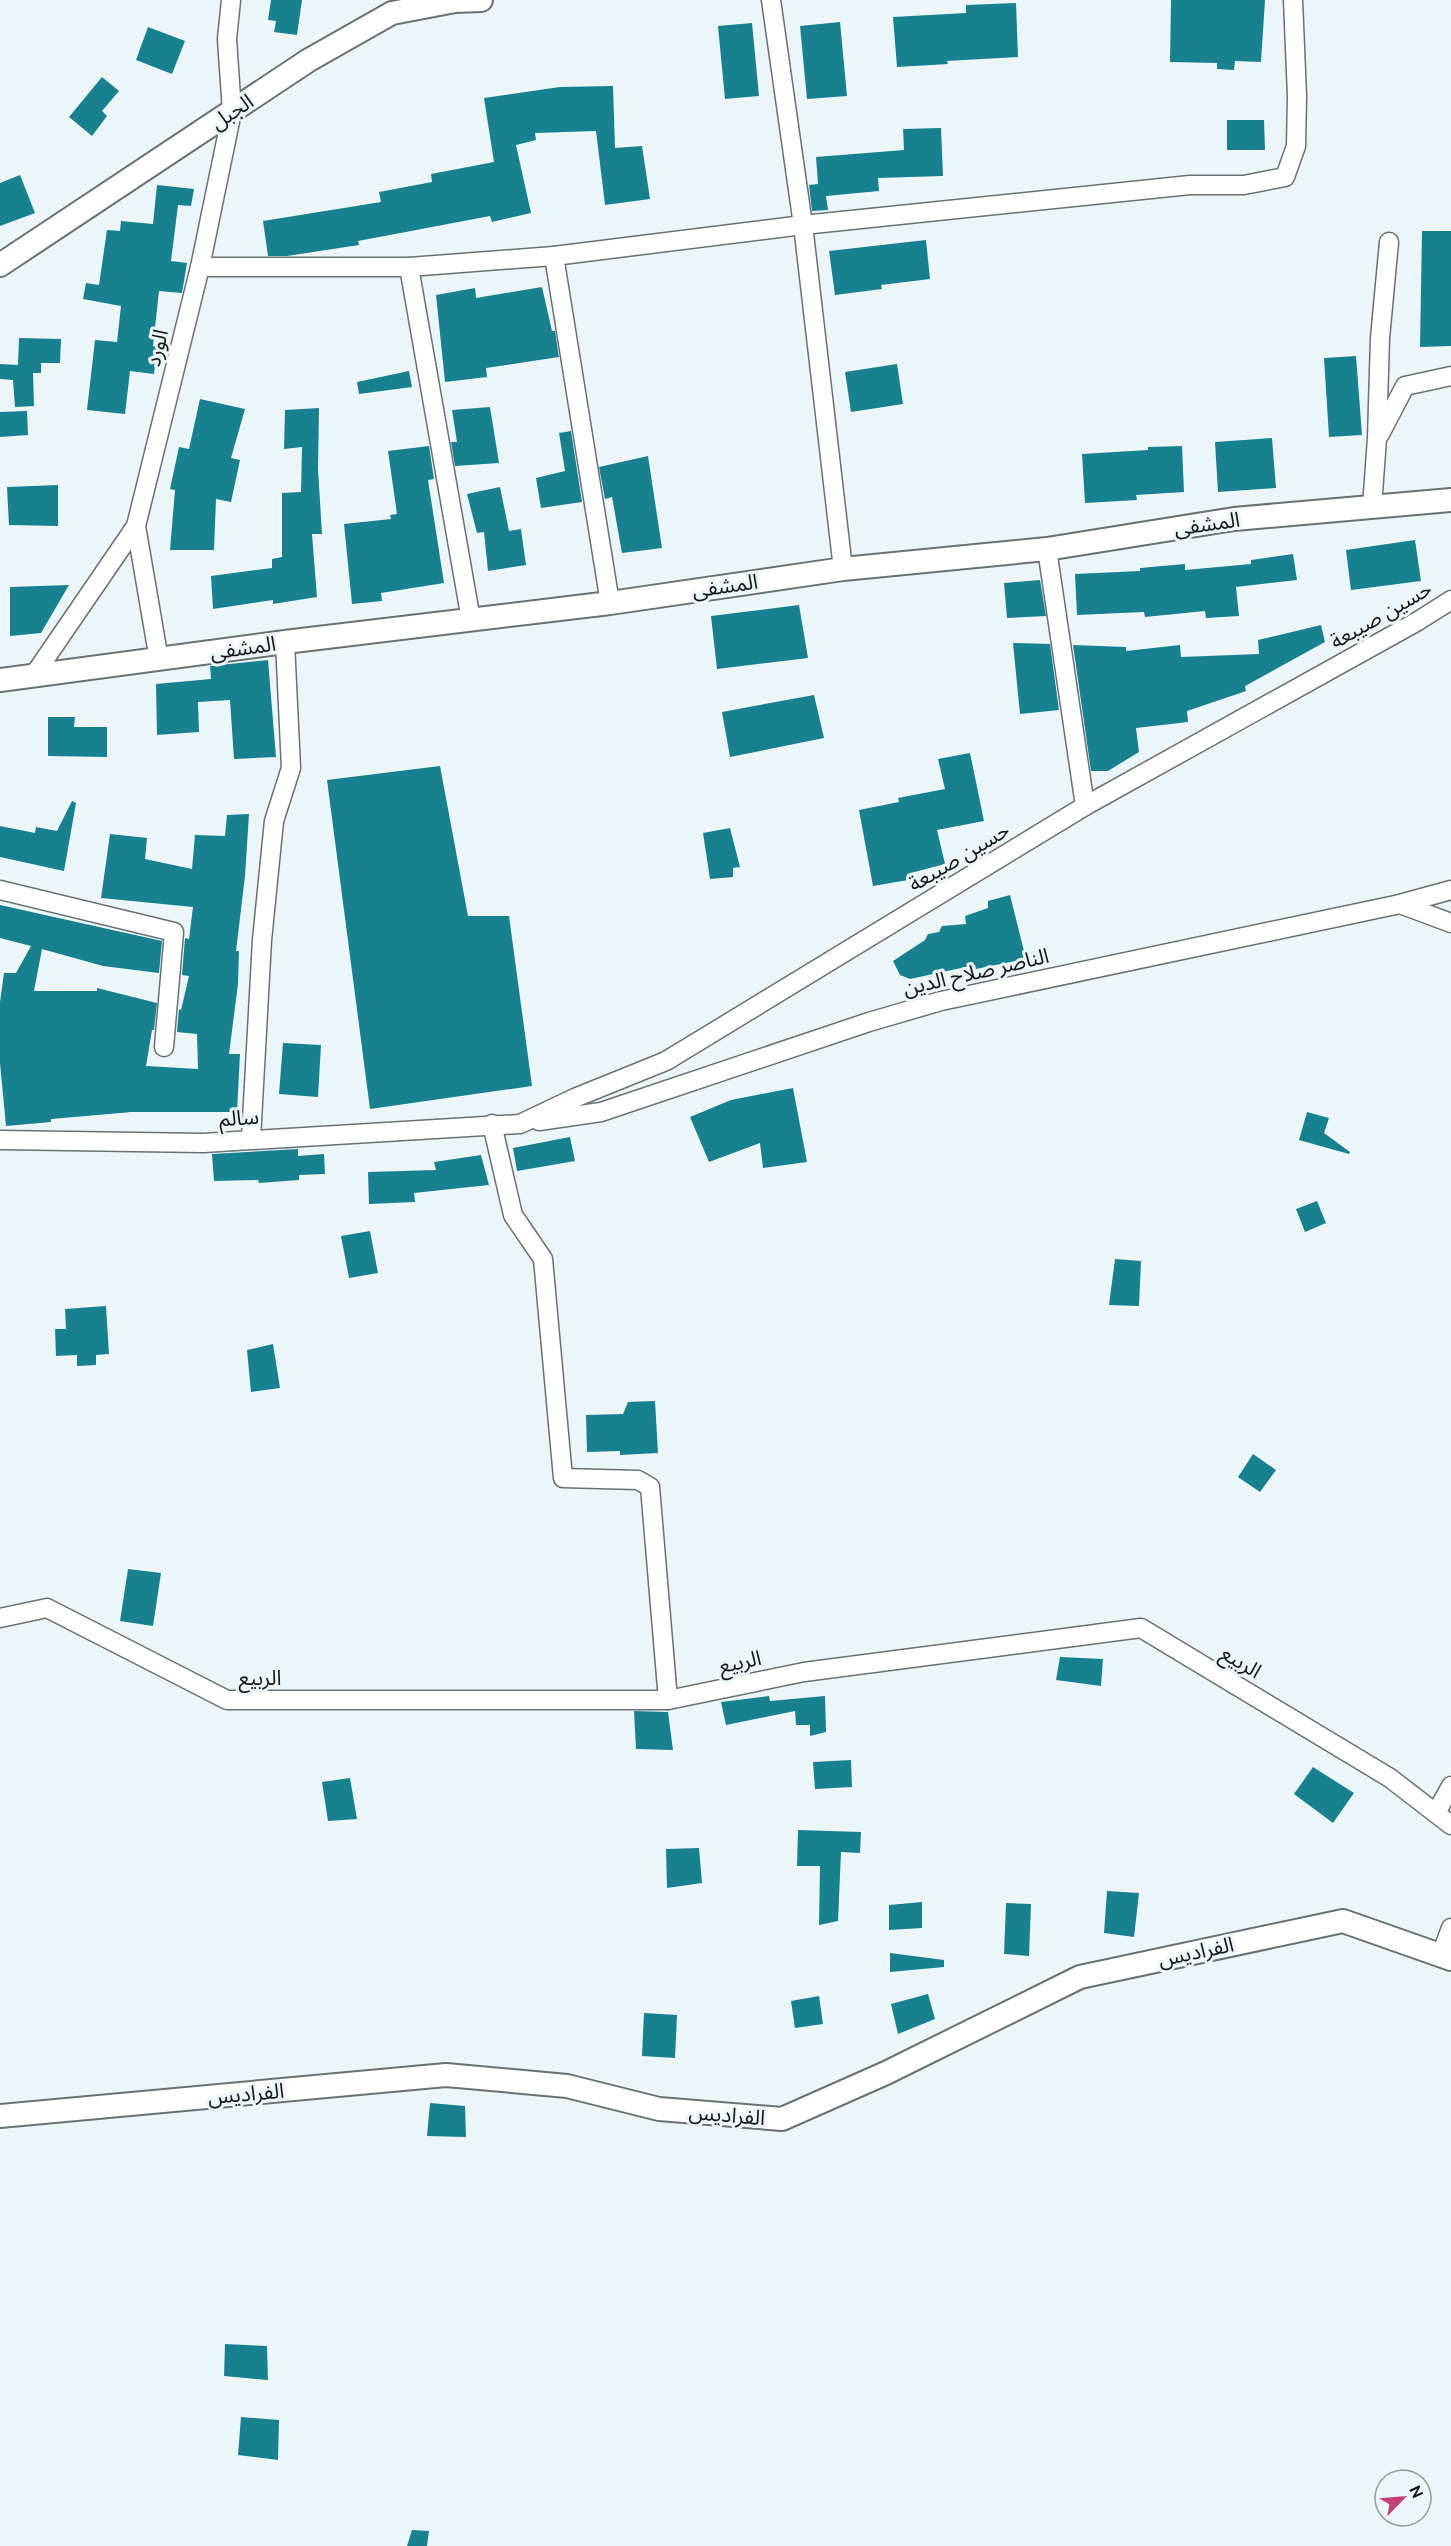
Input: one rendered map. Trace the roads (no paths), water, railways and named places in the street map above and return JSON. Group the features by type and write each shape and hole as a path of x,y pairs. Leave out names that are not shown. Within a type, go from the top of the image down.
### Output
{"street":[{"name":"الورد","path":"34,675 136,526 200,267 232,112 227,39 231,0"},
{"name":"الجبل","path":"0,265 309,60 392,13 455,1 481,0"},
{"path":"771,0 803,225 843,569"},
{"path":"200,267 409,267 554,256 803,225 1190,186 1244,185 1285,177 1296,146 1297,96 1293,0"},
{"path":"1372,507 1380,338 1389,242"},
{"path":"554,256 610,603"},
{"path":"409,267 471,620"},
{"path":"1377,438 1405,386 1451,376"},
{"name":"المشفى","path":"0,680 285,642 610,603 843,569 1047,549 1234,519 1451,500"},
{"path":"136,526 159,660"},
{"path":"1047,549 1085,806"},
{"name":"حسين صيبعة","path":"486,1125 520,1124 577,1097 666,1061 1085,806 1418,621 1451,600"},
{"path":"251,1139 262,939 274,821 291,768 285,642"},
{"path":"0,890 174,932 164,1047"},
{"name":"الناصر صلاح الدين","path":"520,1124 601,1112 868,1022 941,1001 1400,904 1451,890"},
{"path":"1400,904 1451,923"},
{"path":"486,1125 513,1215 543,1259 563,1478 638,1480 650,1487 668,1700"},
{"name":"سالم","path":"0,1140 203,1143 486,1125"},
{"name":"الربيع","path":"0,1618 47,1608 227,1701 668,1700 804,1672 1141,1628 1390,1778 1451,1825"},
{"path":"1436,1813 1451,1786"},
{"name":"الفراديس","path":"0,2116 446,2075 567,2086 659,2109 782,2119 886,2073 1080,1977 1343,1921 1446,1957"},
{"path":"1446,1957 1451,1928"}]}
